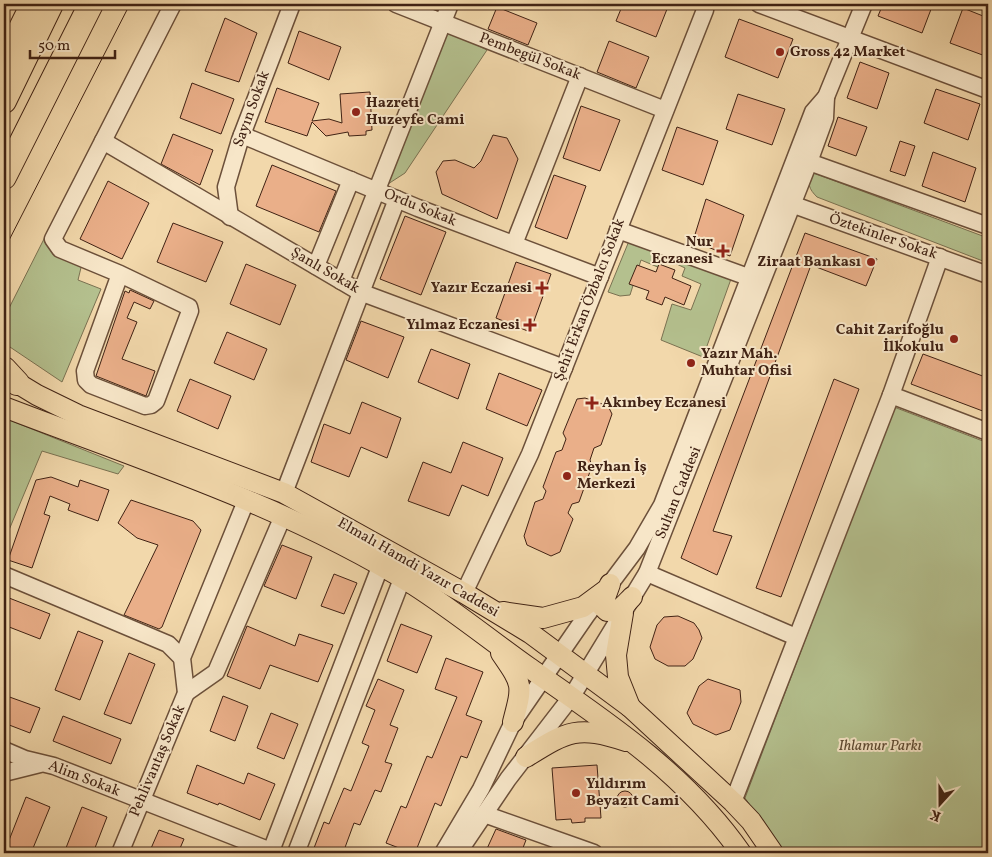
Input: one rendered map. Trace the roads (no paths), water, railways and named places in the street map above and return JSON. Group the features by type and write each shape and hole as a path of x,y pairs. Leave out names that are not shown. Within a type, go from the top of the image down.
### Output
{"highway":[{"path":"4,62 33,4"},
{"path":"4,101 51,4"},
{"path":"4,142 75,4"},
{"path":"4,176 91,4"}],"main road":[{"name":"Elmalı Hamdi Yazır Caddesi","path":"8,376 78,415 284,493 464,592 561,655 630,707 733,802 751,821 773,853"},
{"name":"Elmalı Hamdi Yazır Caddesi","path":"4,406 283,516 402,579 491,639 638,745 680,782 741,853"},
{"path":"608,587 602,606 606,612 614,613 628,605"},
{"path":"492,610 543,618 583,607 608,587"},
{"path":"628,605 616,655 618,677 630,707"},
{"path":"491,639 519,679 520,696 513,722"},
{"path":"526,757 553,740 574,731 589,732 638,745"}],"street":[{"path":"120,274 85,371 86,380 91,385 145,406 151,405 156,401 190,311 189,307 120,274 60,249 53,239 174,4"},
{"name":"Sayın Sokak","path":"230,217 226,187 242,135 292,4"},
{"name":"Pembegül Sokak","path":"396,4 665,110"},
{"path":"341,281 450,4"},
{"name":"Şehit Erkan Özbalcı Sokak","path":"464,592 530,454 706,4"},
{"path":"759,4 988,90"},
{"name":"Sultan Caddesi","path":"458,853 484,814 587,674 647,573 785,202 813,112 826,96 864,4"},
{"path":"514,244 580,76"},
{"name":"Sultan Caddesi","path":"443,853 481,789 513,722 637,548 662,504 748,277 785,202 809,162 825,118 826,96"},
{"name":"Ordu Sokak","path":"242,135 397,199 600,277"},
{"name":"Şanlı Sokak","path":"103,141 360,292 564,368"},
{"path":"809,162 988,226"},
{"path":"316,266 351,180"},
{"path":"284,493 397,199"},
{"name":"Öztekinler Sokak","path":"785,202 940,256 988,275"},
{"path":"618,230 748,277"},
{"path":"733,802 891,395 940,256"},
{"path":"891,395 988,432"},
{"name":"Pehlivantaş Sokak","path":"120,853 186,693 182,658 246,500"},
{"path":"186,693 216,672 283,516"},
{"path":"268,851 380,567"},
{"path":"647,573 796,637"},
{"path":"4,575 168,644 182,658"},
{"path":"296,853 402,579"},
{"name":"Alim Sokak","path":"4,750 43,763 268,851"},
{"path":"4,773 43,763"},
{"path":"484,814 594,853"}],"tram line":[{"path":"4,250 130,4"}],"place":[{"name":"Gross 42 Market","path":"780,52"},
{"name":"Hazreti Huzeyfe Cami","path":"356,112"},
{"name":"Nur Eczanesi","path":"723,251"},
{"name":"Ziraat Bankası","path":"871,262"},
{"name":"Yazır Eczanesi","path":"542,288"},
{"name":"Yılmaz Eczanesi","path":"530,325"},
{"name":"Cahit Zarifoğlu İlkokulu","path":"954,339"},
{"name":"Yazır Mah. Muhtar Ofisi","path":"691,363"},
{"name":"Akınbey Eczanesi","path":"592,403"},
{"name":"Reyhan İş Merkezi","path":"567,476"},
{"name":"Yıldırım Beyazıt Cami","path":"576,793"}],"park label":[{"name":"Ihlamur Parkı","path":"880,746"}]}
